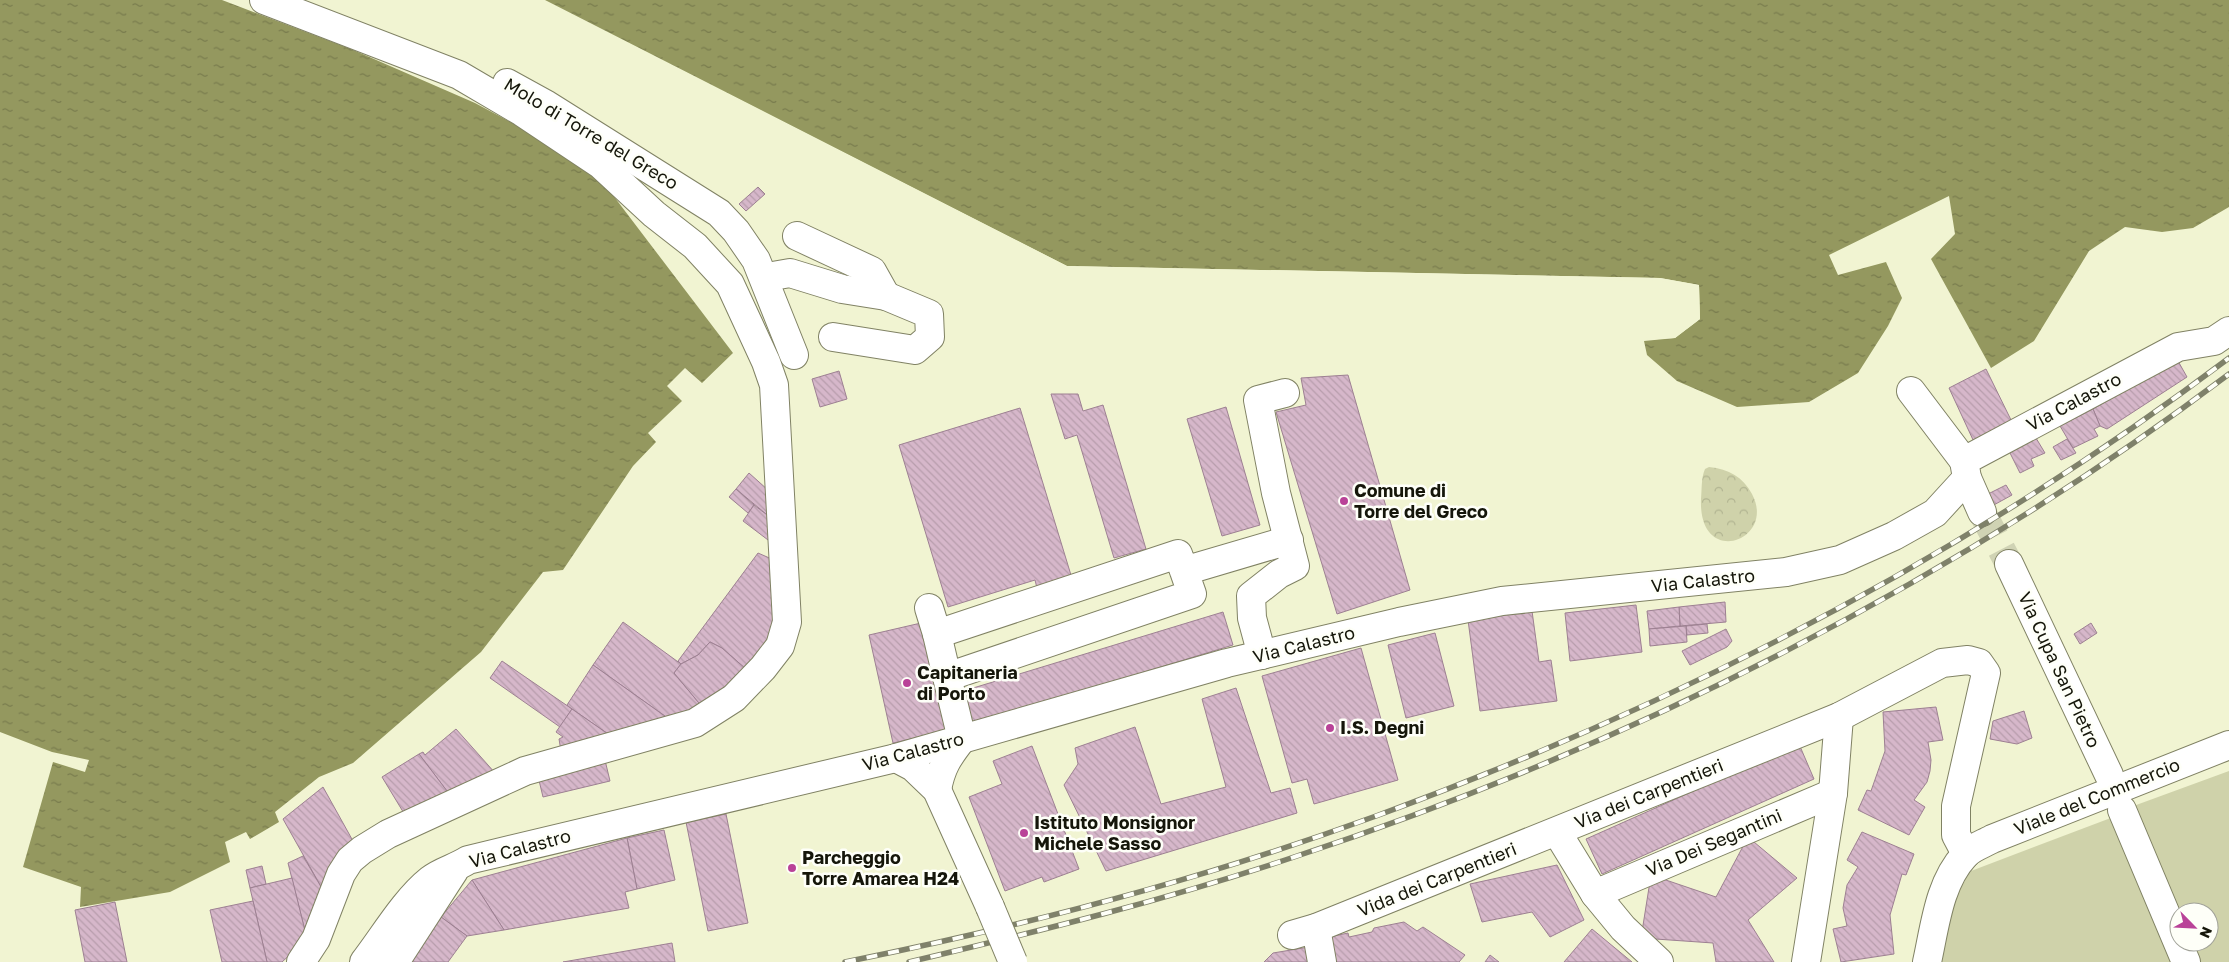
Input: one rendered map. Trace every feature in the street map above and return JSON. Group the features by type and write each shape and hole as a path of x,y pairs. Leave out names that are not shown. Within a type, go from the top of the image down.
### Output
{"street":[{"path":"264,0 459,75 522,112 600,164 654,214 695,246 730,284 766,362 774,385 787,622 780,646 734,698 695,723 525,771 388,834 362,850 350,860 341,874 320,931 301,962"},
{"name":"Molo di Torre del Greco","path":"310,0 411,38 492,76 547,105 719,213 736,231 756,260 794,354"},
{"path":"797,236 872,271 886,296"},
{"path":"730,284 790,273 842,289 886,296 929,314 930,338 915,350 833,336"},
{"name":"Via Calastro","path":"364,962 420,889 432,878 456,868 468,860 896,758 1262,655 1399,622 1502,601 1786,572 1840,560 1894,536 1935,513 1966,469 2178,347 2214,341 2229,331"},
{"path":"1910,391 1966,469 1982,512"},
{"path":"1262,655 1252,618 1251,596 1279,574 1295,566 1276,493 1258,400 1285,393"},
{"path":"1184,571 1288,540"},
{"path":"937,634 1178,554 1192,594 946,677"},
{"name":"Via Cupa San Pietro","path":"2009,564 2109,776"},
{"path":"929,608 962,739 946,761 940,775 937,790"},
{"name":"Via dei Carpentieri","path":"1659,962 1623,928 1595,894 1557,832 1839,717 1942,663 1968,660 1979,663 1986,673 1956,806 1956,834 1966,854"},
{"path":"1806,962 1833,793 1839,717"},
{"name":"Viale del Commercio","path":"1966,854 1992,839 2229,745"},
{"path":"896,758 913,767 937,790 1013,962"},
{"name":"Via Dei Segantini","path":"1595,894 1833,793"},
{"path":"2122,810 2186,962"},
{"name":"Vida dei Carpentieri","path":"1322,962 1304,931 1557,832"},
{"path":"1927,962 1941,900 1951,874 1966,854"},
{"path":"395,962 456,868"}],"green space":[{"path":"1709,467 1735,475 1752,494 1757,511 1754,524 1746,535 1735,540 1722,541 1711,534 1703,521 1702,480 1705,469"},
{"path":"2229,771 2229,962 2195,962 2190,952 2219,952 2219,902 2174,902 2128,808"},
{"path":"2116,816 2169,943 2169,952 2173,952 2177,962 1940,962 1954,898 1971,871"}],"water":[{"path":"0,0 222,0 351,49 475,103 590,165 733,353 702,383 685,368 667,386 682,401 648,433 656,442 633,466 563,570 543,572 481,652 353,763 319,777 275,812 279,822 250,839 246,832 225,842 230,862 170,892 80,907 81,887 23,867 53,762 85,772 89,760 52,752 0,732"},
{"path":"545,0 2229,0 2229,207 2193,228 2162,232 2125,227 2089,251 2034,341 1991,368 1931,259 1955,234 1949,196 1829,255 1838,275 1886,262 1902,298 1888,326 1858,373 1809,402 1737,407 1677,381 1647,355 1644,341 1675,338 1700,319 1699,285 1660,278 1067,266"}],"pier":[{"path":"543,0 1067,266 1660,278 1699,285 1700,319 1675,338 1642,340 1644,338 1674,336 1697,318 1696,287 1660,281 1066,268"}],"building":[{"path":"758,187 765,194 746,211 739,204"},
{"path":"2178,361 2187,377 2107,429 2100,426 2093,409"},
{"path":"1986,369 2013,424 1974,442 1949,388"},
{"path":"839,371 847,399 820,407 812,379"},
{"name":"Comune di Torre del Greco","path":"1348,375 1410,590 1337,614 1276,412 1306,405 1301,378"},
{"path":"1051,394 1078,394 1083,411 1103,405 1146,549 1114,558 1077,435 1065,439"},
{"path":"1226,407 1260,525 1222,536 1187,419"},
{"path":"1020,408 1074,585 1039,596 1035,580 948,607 899,445"},
{"path":"2093,409 2100,426 2094,429 2098,436 2073,448 2060,426"},
{"path":"2036,438 2045,453 2031,459 2034,466 2020,473 2008,449"},
{"path":"2067,439 2076,453 2061,460 2053,447"},
{"path":"749,473 768,490 771,518 736,489"},
{"path":"2006,485 2012,495 1992,506 1986,495"},
{"path":"736,489 754,505 748,513 729,497"},
{"path":"754,505 771,518 772,543 743,521"},
{"path":"758,553 774,560 773,633 747,670 722,648 710,642 698,655 681,664 678,661"},
{"path":"1725,602 1726,622 1680,626 1679,607"},
{"path":"1636,605 1642,652 1570,661 1565,613"},
{"path":"1679,607 1680,626 1649,629 1647,611"},
{"path":"1532,611 1539,662 1551,660 1557,701 1480,711 1468,620"},
{"path":"1223,612 1233,645 970,725 960,692"},
{"path":"623,622 681,664 674,673 704,709 669,719 593,665"},
{"name":"Capitaneria di Porto","path":"921,623 946,731 893,743 869,635"},
{"path":"2091,623 2097,633 2080,644 2074,634"},
{"path":"1707,624 1708,633 1687,635 1686,626"},
{"path":"1686,626 1687,642 1650,646 1649,629"},
{"path":"1726,629 1732,641 1727,647 1690,665 1682,651"},
{"path":"1435,633 1454,706 1406,718 1388,645"},
{"path":"710,642 722,648 747,670 704,709 674,673 681,664 698,655"},
{"name":"I.S. Degni","path":"1361,648 1398,780 1314,804 1307,779 1292,783 1262,676"},
{"path":"502,661 572,709 560,727 490,678"},
{"path":"593,665 669,719 611,736 572,709 567,705"},
{"path":"1236,688 1271,793 1290,788 1297,813 1106,871 1064,785 1078,764 1075,748 1135,727 1161,804 1226,787 1202,699"},
{"path":"1936,707 1943,740 1928,742 1931,760 1930,771 1927,782 1914,800 1925,807 1909,835 1858,810 1867,790 1871,791 1885,751 1883,712"},
{"path":"572,709 611,736 561,751 559,739 563,737 556,732"},
{"path":"2024,711 2032,738 2017,744 1990,739 1993,721"},
{"path":"456,729 496,774 450,795 419,754 423,752 425,755"},
{"path":"1799,744 1814,779 1602,874 1586,839"},
{"name":"Istituto Monsignor Michele Sasso","path":"1032,746 1079,869 1044,882 1042,877 1005,891 969,797 1002,784 993,761"},
{"path":"419,754 450,795 405,815 382,777"},
{"path":"604,756 610,781 543,797 537,772"},
{"path":"323,787 353,841 324,892 283,819"},
{"path":"726,814 748,923 708,931 686,822"},
{"path":"664,830 675,880 637,889 627,838"},
{"path":"1862,832 1914,854 1906,875 1902,874 1890,915 1894,954 1841,962 1833,929 1847,926 1843,908 1847,885 1858,867 1847,860"},
{"path":"1748,837 1797,878 1748,920 1774,962 1716,962 1713,943 1641,938 1651,875 1716,897"},
{"path":"627,838 637,889 625,892 629,908 504,930 472,880"},
{"path":"303,856 324,892 307,939 288,863"},
{"path":"1557,865 1584,920 1550,937 1532,912 1482,922 1470,884"},
{"path":"262,866 266,884 250,888 246,870"},
{"path":"292,878 307,939 282,962 267,962 250,888"},
{"path":"472,880 504,930 467,936 441,917"},
{"path":"253,901 267,962 222,962 210,910"},
{"path":"115,902 127,962 85,962 75,910"},
{"path":"441,917 467,936 448,962 409,962"},
{"path":"1404,922 1417,931 1423,927 1465,955 1459,962 1325,962 1320,939 1348,933 1349,937 1372,932 1374,928"},
{"path":"1592,929 1632,962 1564,962"},
{"path":"672,943 675,962 563,962"},
{"path":"1309,947 1312,962 1264,962 1273,953"},
{"path":"1490,955 1499,962 1485,962"}],"tunnel":[{"path":"1982,512 2009,564"}],"railway":[{"path":"845,962 1047,917 1246,860 1376,816 1489,772 1601,725 1711,674 1819,618 1925,559 2029,496 2130,429 2229,358"},
{"path":"909,962 1056,926 1249,872 1421,812 1543,764 1664,711 1783,653 1899,590 2012,523 2122,451 2229,374"}],"place":[{"name":"Comune di Torre del Greco","path":"1344,501"},
{"name":"Capitaneria di Porto","path":"907,683"},
{"name":"I.S. Degni","path":"1330,728"},
{"name":"Istituto Monsignor Michele Sasso","path":"1024,833"},
{"name":"Parcheggio Torre Amarea H24","path":"792,868"}]}
